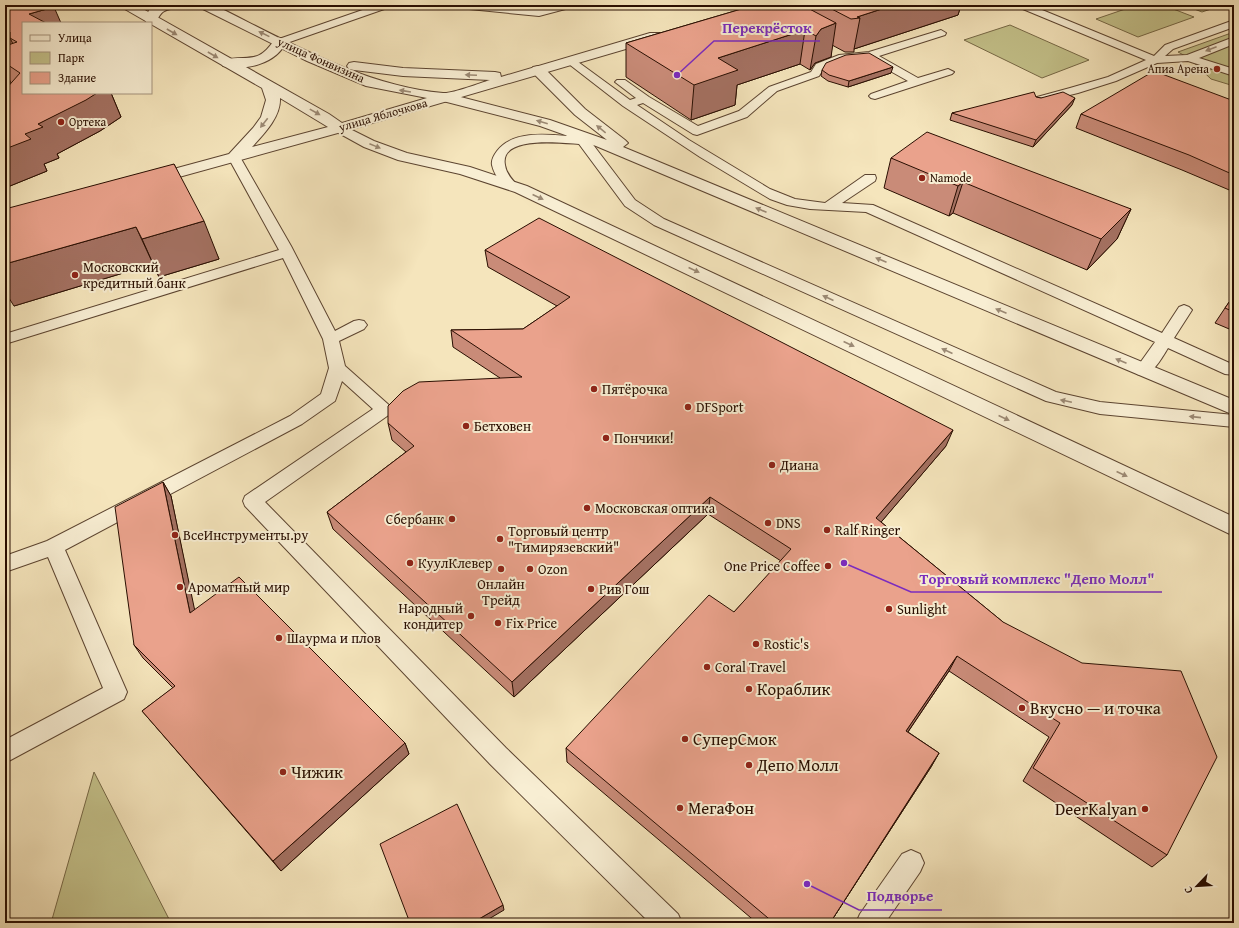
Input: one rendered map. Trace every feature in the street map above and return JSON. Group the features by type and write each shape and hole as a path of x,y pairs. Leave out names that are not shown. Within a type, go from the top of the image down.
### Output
{"street":[{"path":"127,5 148,22 153,13 170,5"},
{"name":"улица Фонвизина","path":"205,5 312,58 371,83 444,97 545,123 601,143 656,166"},
{"path":"152,24 228,63 369,144 403,157 464,170 509,184 597,224 1234,527"},
{"name":"улица Яблочкова","path":"133,185 340,128 669,32"},
{"path":"228,63 242,63 258,60 271,55 278,48 280,42"},
{"path":"312,58 368,69 403,72 486,76 531,72 612,138 656,166 1234,408"},
{"path":"234,157 253,138 270,116 274,101 269,87"}],"lane":[{"path":"280,42 387,5"},
{"path":"459,5 539,13 570,5"},
{"path":"1021,5 1155,60 1189,58 1234,40"},
{"path":"1039,100 1112,79 1155,60 1169,47 1234,23"},
{"path":"621,82 697,131 743,114 773,89 815,74 820,66 843,58 870,55 941,33"},
{"path":"830,50 843,58"},
{"path":"870,55 918,82"},
{"path":"1189,58 1234,73"},
{"path":"570,61 626,104 696,150 760,189 793,202 868,208 1231,370"},
{"path":"875,96 948,72"},
{"path":"626,104 645,98"},
{"path":"570,132 583,141 630,203 660,222 1052,398 1100,408 1234,421"},
{"path":"509,184 501,175 497,166 498,159 509,147 530,139 543,138 601,143"},
{"path":"5,564 54,546 296,420 329,397 337,368 331,339 287,252 234,157"},
{"path":"830,206 870,178"},
{"path":"5,339 287,252"},
{"path":"1142,370 1156,354 1184,310"},
{"path":"331,339 359,325"},
{"path":"337,368 384,410 252,501 498,756 669,923"},
{"path":"5,752 116,692 54,546"},
{"path":"869,923 911,863"}],"green space":[{"path":"1137,5 1163,5 1194,17 1138,37 1096,19"},
{"path":"1184,5 1223,5 1202,12"},
{"path":"1010,25 1089,60 1042,78 964,40"},
{"name":"Апиа Арена","path":"1234,32 1234,86 1211,79 1189,58 1178,52"},
{"path":"94,772 171,923 51,923"}],"building":[{"path":"5,5 51,5 54,7 29,14 44,22 22,22 22,94 95,94 38,124 43,127 25,134 31,139 5,149 5,90 20,73 5,63 5,56 8,55 5,52 5,46 17,42 10,38 10,32 5,33"},
{"path":"755,5 802,5 836,23 821,29 816,36 805,30 718,58 738,70 694,85 626,43"},
{"path":"824,5 894,5 857,17 860,18 851,19"},
{"path":"869,53 893,67 849,81 829,75 822,70 826,63 846,55"},
{"path":"1154,71 1234,101 1234,175 1189,155 1081,114"},
{"path":"1034,92 1036,97 1041,98 1063,92 1075,98 1036,140 952,113"},
{"path":"927,132 1131,209 1101,239 963,182 958,186 891,158"},
{"path":"174,164 204,221 142,239 136,227 5,264 5,209"},
{"path":"539,218 953,430 876,518 1003,622 1082,663 1181,671 1217,757 1167,855 1033,768 1060,723 957,656 906,731 939,753 830,923 774,923 566,748 709,595 734,612 791,549 710,497 512,682 327,512 414,446 388,423 388,406 403,391 419,382 522,377 451,330 523,329 570,297 485,250"},
{"path":"1234,295 1234,312 1225,308"},
{"path":"163,482 190,613 239,577 405,743 273,861 142,711 175,686 134,645 115,507"},
{"path":"457,804 503,905 472,923 410,923 380,844"}],"place":[{"name":"Апиа Арена","path":"1217,69"},
{"name":"Перекрёсток","path":"677,75"},
{"name":"Ортека","path":"61,122"},
{"name":"Namode","path":"922,178"},
{"name":"Московский кредитный банк","path":"75,275"},
{"name":"Пятёрочка","path":"594,389"},
{"name":"DFSport","path":"688,407"},
{"name":"Бетховен","path":"466,426"},
{"name":"Пончики!","path":"606,438"},
{"name":"Диана","path":"772,465"},
{"name":"Московская оптика","path":"587,508"},
{"name":"Сбербанк","path":"452,519"},
{"name":"DNS","path":"768,523"},
{"name":"Ralf Ringer","path":"827,530"},
{"name":"ВсеИнструменты.ру","path":"175,535"},
{"name":"Торговый центр \"Тимирязевский\"","path":"500,539"},
{"name":"КуулКлевер","path":"410,563"},
{"name":"Торговый комплекс \"Депо Молл\"","path":"844,563"},
{"name":"One Price Coffee","path":"828,566"},
{"name":"Онлайн Трейд","path":"501,569"},
{"name":"Ozon","path":"530,569"},
{"name":"Ароматный мир","path":"180,587"},
{"name":"Рив Гош","path":"591,589"},
{"name":"Sunlight","path":"889,609"},
{"name":"Народный кондитер","path":"471,616"},
{"name":"Fix Price","path":"498,623"},
{"name":"Шаурма и плов","path":"279,638"},
{"name":"Rostic's","path":"756,644"},
{"name":"Coral Travel","path":"707,667"},
{"name":"Кораблик","path":"749,689"},
{"name":"Вкусно — и точка","path":"1022,708"},
{"name":"СуперСмок","path":"685,739"},
{"name":"Депо Молл","path":"749,765"},
{"name":"Чижик","path":"283,772"},
{"name":"МегаФон","path":"680,808"},
{"name":"DeerKalyan","path":"1145,809"},
{"name":"Подворье","path":"807,884"}]}
